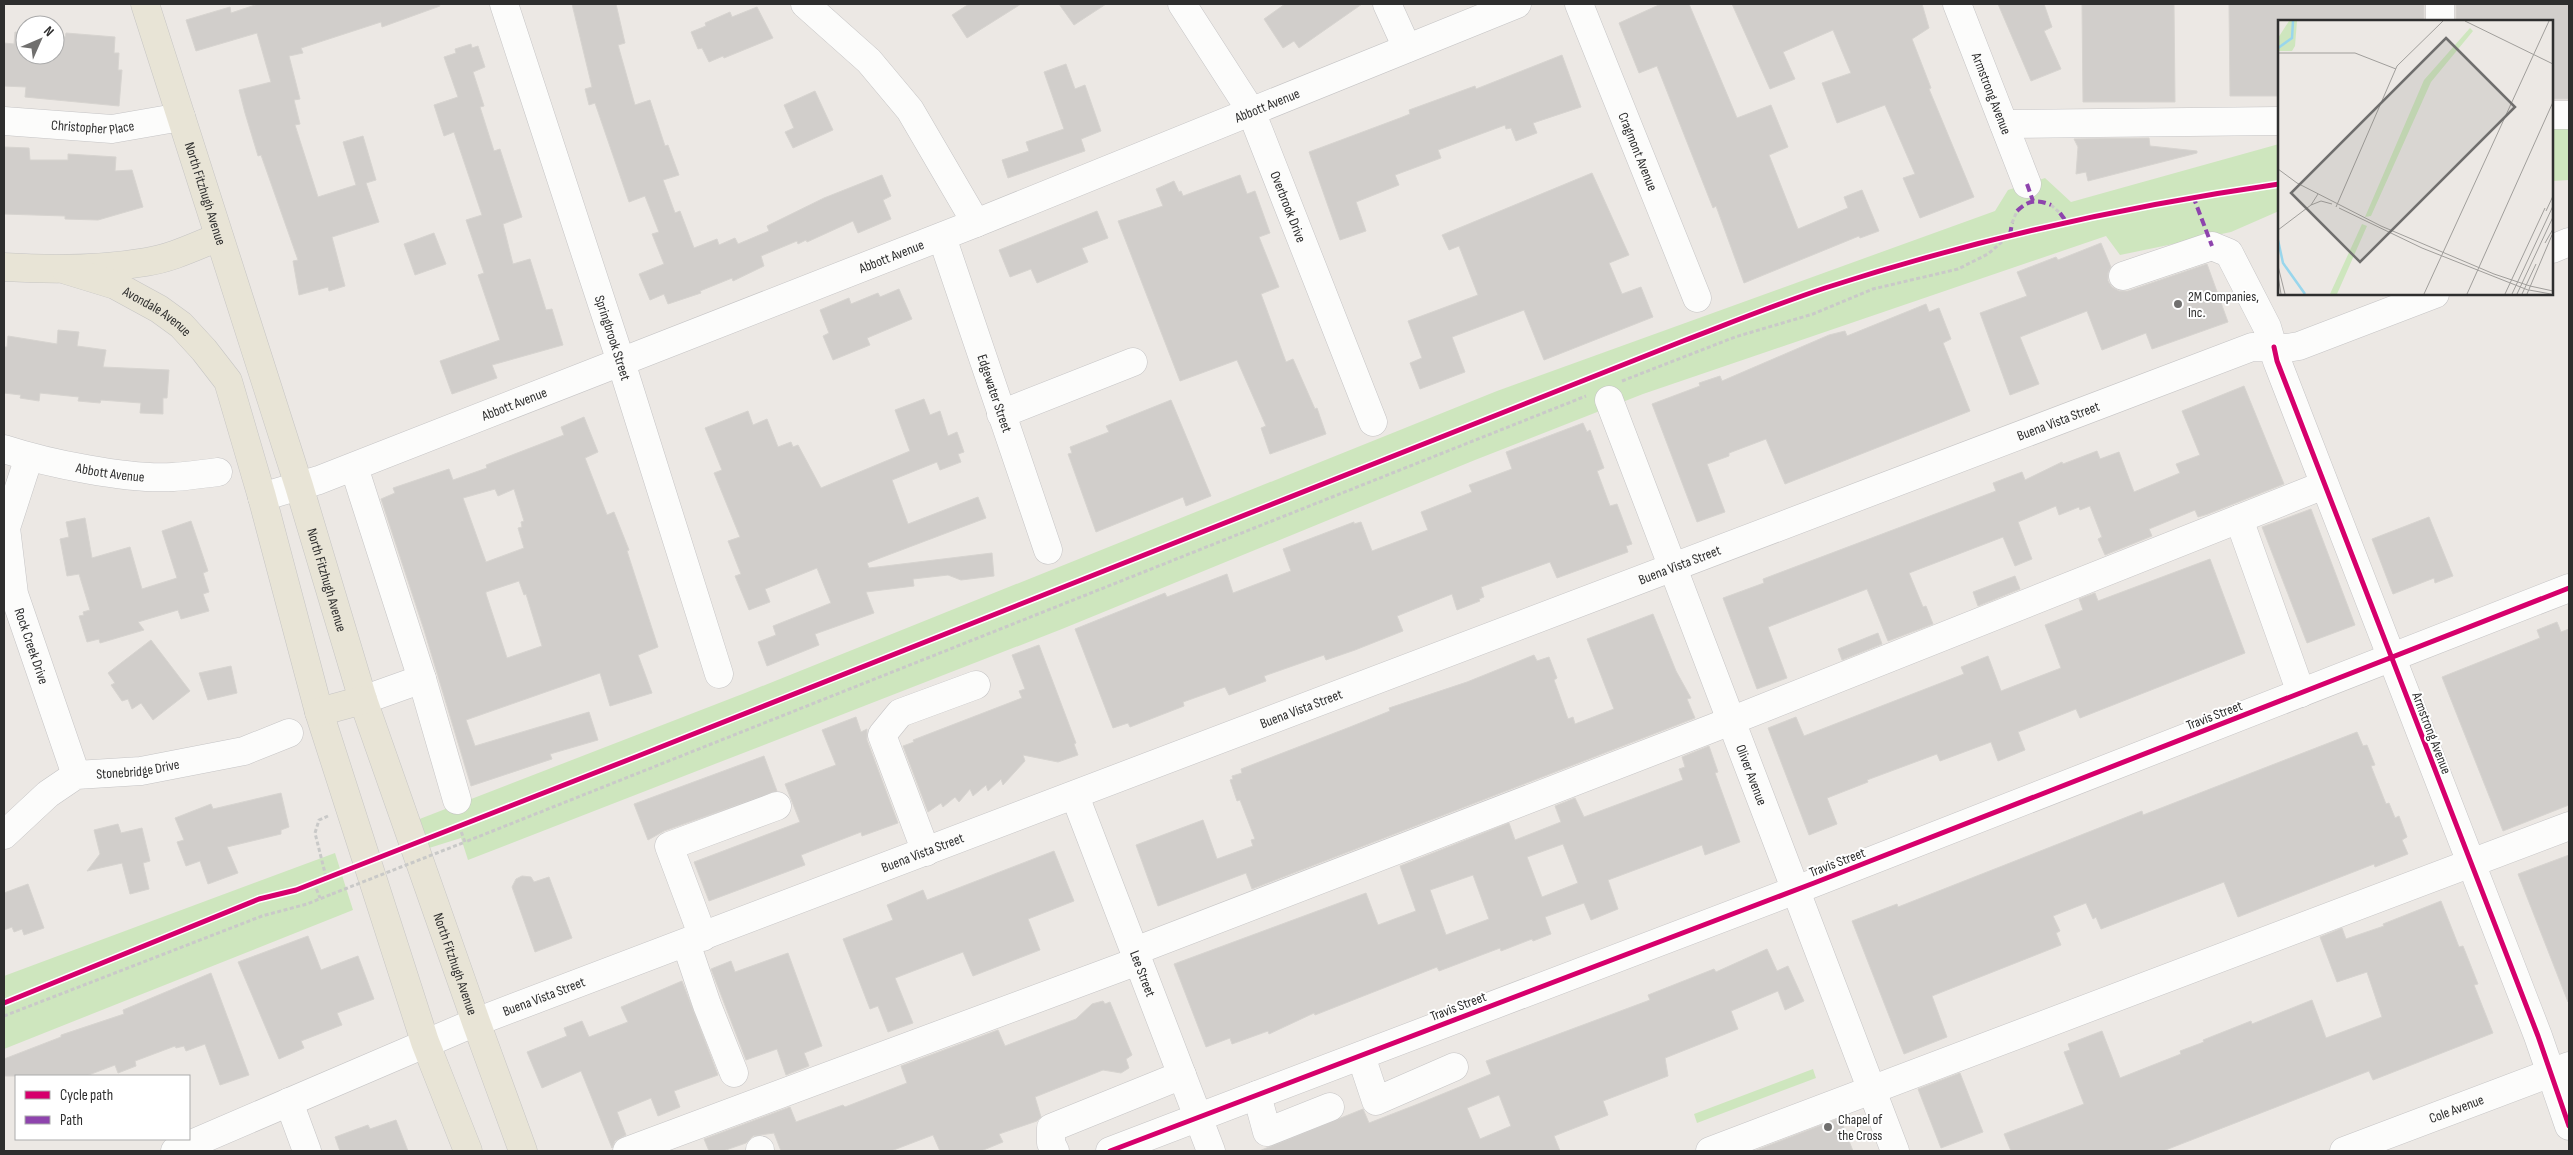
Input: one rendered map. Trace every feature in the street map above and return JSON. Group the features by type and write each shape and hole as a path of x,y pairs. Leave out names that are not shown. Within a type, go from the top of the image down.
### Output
{"main road":[{"name":"North Fitzhugh Avenue","path":"145,4 299,486 363,700 523,1151"},
{"name":"Avondale Avenue","path":"4,267 66,270 147,262 175,255 219,237"},
{"name":"Avondale Avenue","path":"66,270 115,285 159,309 181,325 204,350 228,381 262,497"},
{"path":"262,497 319,712 425,1042 468,1151"},
{"path":"319,712 363,700"}],"street":[{"name":"Springbrook Street","path":"504,4 621,362 719,674"},
{"path":"805,4 869,61 910,110 976,223"},
{"name":"Overbrook Drive","path":"1182,4 1251,110 1373,422"},
{"path":"1387,4 1407,48"},
{"name":"Abbott Avenue","path":"262,497 354,467 976,223 1251,110 1517,4"},
{"name":"Cragmont Avenue","path":"1579,4 1697,298"},
{"name":"Armstrong Avenue","path":"1957,4 2026,184"},
{"path":"2440,4 2440,20"},
{"path":"2553,115 2569,115"},
{"name":"Christopher Place","path":"4,121 112,129 181,117"},
{"path":"2004,124 2278,121"},
{"name":"Edgewater Street","path":"942,236 1048,550"},
{"path":"2553,249 2569,242"},
{"name":"Armstrong Avenue","path":"2123,276 2212,246 2222,248 2230,253 2267,327 2277,361 2324,485 2538,1036 2559,1070 2569,1126"},
{"name":"Buena Vista Street","path":"175,1151 425,1042 476,1022 1075,796 2252,347 2299,346 2432,295"},
{"path":"1002,414 1133,362"},
{"name":"Oliver Avenue","path":"1603,393 1673,568 1896,1151"},
{"name":"Abbott Avenue","path":"4,449 30,457 126,474 171,478 218,472"},
{"name":"Rock Creek Drive","path":"30,457 6,528 14,594 76,775"},
{"path":"354,467 422,679 461,816"},
{"path":"627,1151 1136,956 2324,485"},
{"path":"2239,519 2301,693"},
{"name":"Travis Street","path":"1110,1151 1796,890 2569,588"},
{"path":"363,700 422,679"},
{"path":"926,852 882,735 900,713 976,685"},
{"name":"Stonebridge Drive","path":"4,835 48,794 76,775 141,771 244,751 289,733"},
{"name":"Lee Street","path":"1075,796 1211,1151"},
{"path":"734,1073 707,1005 694,940 669,846 777,806"},
{"path":"1710,1151 2569,826"},
{"path":"1361,1056 1376,1101 1454,1068"},
{"name":"Cole Avenue","path":"2344,1151 2559,1070"},
{"path":"1055,1151 1051,1143 1051,1128 1182,1075"},
{"path":"1257,1095 1267,1132 1330,1107"},
{"path":"289,1102 308,1151"}],"path":[{"path":"2051,205 2060,213"},
{"path":"2012,222 2017,211"},
{"path":"1991,240 2019,233"},
{"path":"4,1016 262,916 332,894 465,842 1603,393 1735,337 1813,314 1873,290 1958,269 1988,254 2010,235"},
{"path":"326,877 315,833 319,820 328,816"},
{"path":"461,816 465,842"},
{"path":"450,829 461,816"},
{"path":"305,886 335,874"},
{"path":"314,882 320,898"}],"green space":[{"path":"2553,127 2569,127 2569,180 2553,181"},
{"path":"2278,144 2278,211 2231,232 2120,255 2106,236 1643,394 1475,460 1062,629 468,860 461,838 429,848 417,820 745,693 1497,391 1995,211 2008,190 2045,178 2071,202"},
{"path":"335,853 353,910 4,1049 4,976"},
{"path":"1813,1069 1816,1078 1697,1123 1694,1114"}],"building":[{"path":"258,4 439,4 440,6 382,27 381,22 301,48 303,53 289,56 300,99 294,100 300,124 295,125 318,197 356,185 343,142 363,136 376,180 366,183 379,222 332,237 345,286 329,291 328,287 299,295 293,261 298,260 261,155 258,156 245,113 239,90 271,82 257,33 196,51 186,20 230,7 231,13"},
{"path":"572,4 616,4 625,43 618,45 635,105 650,100 665,146 668,145 679,175 663,180 675,213 680,211 694,248 717,239 719,245 735,238 738,244 769,231 767,226 824,198 882,175 891,196 883,200 891,219 858,233 853,221 807,242 806,240 798,244 797,241 761,256 764,266 733,281 732,278 700,291 701,293 668,304 664,294 650,300 639,274 664,264 652,234 659,232 645,196 629,202 595,103 589,105 585,89 592,87"},
{"path":"969,4 1021,4 967,38 952,15"},
{"path":"1059,4 1106,4 1074,25"},
{"path":"1285,4 1362,4 1299,48 1294,41 1283,48 1264,19"},
{"path":"1661,4 1689,4 1737,118 1771,105 1788,147 1769,155 1798,229 1848,208 1844,197 1862,190 1879,231 1860,238 1859,236 1744,283 1716,206 1713,208 1657,66 1639,73 1619,23"},
{"path":"1732,4 1922,4 1929,28 1912,39 1931,88 1929,89 1974,197 1920,218 1903,178 1915,174 1885,105 1837,123 1822,83 1851,73 1833,30 1783,52 1795,79 1770,89"},
{"path":"1998,4 2044,4 2052,27 2044,31 2061,69 2031,81"},
{"path":"2082,4 2174,4 2175,102 2083,102"},
{"path":"2229,4 2424,4 2424,20 2278,20 2278,96 2230,96"},
{"path":"2456,4 2569,4 2569,99 2553,99 2553,20 2456,20"},
{"path":"757,7 773,38 724,58 723,56 709,62 702,48 698,49 691,32 706,26 705,23 730,12 732,17"},
{"path":"15,32 15,65 65,65 66,33 115,37 114,53 119,53 118,70 122,70 119,106 25,97 26,87 4,86 4,43 14,44"},
{"path":"471,44 472,48 478,46 485,67 473,72 484,106 480,107 494,151 500,149 522,217 503,224 513,264 530,259 546,310 552,309 563,345 492,365 497,378 452,394 440,361 500,340 478,275 484,273 466,220 482,215 454,132 444,136 434,105 458,97 444,57 456,53 455,49"},
{"path":"1562,55 1581,107 1533,123 1537,133 1516,141 1511,128 1506,129 1505,125 1438,150 1441,158 1395,175 1399,185 1356,202 1366,231 1340,240 1309,152 1410,114 1409,110 1475,86 1476,89"},
{"path":"1066,64 1075,89 1085,85 1101,131 1081,139 1085,151 1008,178 1002,160 1029,151 1026,142 1064,129 1044,72"},
{"path":"815,91 833,130 793,148 785,132 794,128 784,105"},
{"path":"2149,138 2150,146 2197,151 2197,153 2088,181 2086,172 2076,174 2078,147 2074,139"},
{"path":"4,147 29,148 30,160 68,160 68,154 116,157 115,171 132,170 143,207 98,220 65,219 65,216 4,214"},
{"path":"1592,173 1629,255 1609,263 1622,294 1641,287 1653,317 1544,360 1524,310 1452,337 1465,372 1420,389 1410,363 1422,358 1408,321 1478,295 1459,246 1449,250 1442,235"},
{"path":"1240,175 1247,194 1255,191 1270,233 1259,237 1279,287 1261,294 1286,362 1293,359 1315,409 1317,408 1326,434 1270,454 1261,428 1266,426 1237,360 1180,381 1118,221 1163,206 1156,189 1174,181 1183,196"},
{"path":"1097,211 1108,238 1082,248 1088,262 1037,283 1031,269 1010,277 999,250"},
{"path":"434,233 446,264 415,275 404,244"},
{"path":"2101,243 2111,267 2108,273 2108,281 2112,287 2119,291 2128,291 2207,264 2228,322 2152,349 2146,333 2102,350 2087,311 2020,337 2039,384 2010,395 1980,313 2027,296 2017,272 2056,257 2058,260"},
{"path":"899,289 912,319 867,338 870,345 833,360 823,336 829,333 820,310 849,298 851,304 878,293 880,297"},
{"path":"1926,304 1929,312 1939,308 1951,339 1943,343 1970,411 1785,484 1766,439 1729,453 1729,456 1707,464 1725,512 1697,522 1652,404 1700,386 1699,383 1720,376 1722,381 1829,335 1845,331 1847,336"},
{"path":"58,330 79,332 77,346 106,350 103,367 169,370 167,398 163,398 163,414 140,413 141,403 101,400 100,403 78,401 79,397 40,393 39,401 20,398 21,395 4,393 4,347 7,347 8,336 57,344"},
{"path":"2244,386 2284,484 2198,517 2195,510 2149,529 2152,536 2105,555 2098,539 2102,537 2090,506 2080,510 2079,507 2059,515 2056,506 2018,522 2032,559 2015,566 2003,537 1909,573 1923,607 1926,606 1933,624 1888,641 1867,589 1768,627 1787,678 1757,689 1723,598 1764,583 1763,579 1996,491 1993,483 2022,472 2025,480 2062,462 2063,464 2097,451 2100,459 2119,452 2134,492 2180,473 2176,464 2200,455 2182,411"},
{"path":"924,399 930,415 940,411 948,436 957,432 964,452 958,454 961,462 940,470 937,462 892,480 908,524 978,497 986,518 867,563 869,568 992,553 994,576 961,580 948,575 913,579 914,586 866,592 874,613 815,634 819,645 767,666 758,642 776,635 773,626 831,603 817,568 765,589 770,602 749,610 735,576 741,574 728,541 740,537 714,473 722,470 705,428 748,411 753,425 767,419 778,447 791,442 793,447 798,445 821,488 910,451 895,410"},
{"path":"1171,400 1211,496 1186,506 1183,497 1096,532 1068,454 1072,453 1070,447 1109,432 1106,426"},
{"path":"584,417 598,452 585,458 607,515 614,512 629,550 627,551 658,647 638,655 652,693 610,706 600,673 466,720 475,746 589,712 598,740 550,754 552,759 471,786 424,630 381,499 395,493 393,488 449,469 453,480 487,468 486,465 564,435 561,427","holes":["495,489 498,496 514,489 524,521 521,522 522,527 518,528 524,548 486,562 463,498","519,581 524,595 526,594 542,646 507,658 486,592"]},
{"path":"1583,423 1587,432 1590,430 1604,468 1597,471 1610,506 1617,504 1632,544 1626,546 1628,552 1557,578 1550,562 1481,587 1484,597 1479,599 1480,601 1457,610 1452,594 1397,616 1403,631 1355,650 1326,660 1324,655 1264,676 1266,681 1229,695 1225,687 1183,702 1184,706 1130,727 1128,723 1113,728 1075,629 1165,593 1167,597 1227,574 1233,593 1291,571 1283,549 1354,522 1354,524 1361,522 1372,551 1428,530 1421,512 1472,492 1469,485 1512,469 1506,452"},
{"path":"2311,509 2355,625 2307,643 2262,527"},
{"path":"2429,517 2453,576 2435,583 2434,578 2393,594 2372,539"},
{"path":"85,518 92,558 130,547 142,589 177,578 162,531 191,521 208,571 203,573 209,592 203,594 209,611 181,619 178,610 138,622 144,630 100,643 99,639 87,642 79,616 84,615 83,612 90,610 79,574 67,576 60,539 69,537 66,522"},
{"path":"2210,559 2245,653 2080,718 2076,709 2018,732 2025,750 1998,761 1991,742 1940,761 1937,754 1867,780 1868,782 1827,798 1837,824 1809,835 1768,728 1796,717 1804,736 1964,674 1961,667 1988,656 2001,691 2061,668 2045,625 2083,610 2079,599 2095,593 2098,601"},
{"path":"2015,576 2020,589 1978,606 1973,592"},
{"path":"1653,614 1676,671 1691,698 1687,699 1695,718 1252,889 1246,873 1158,906 1136,845 1203,820 1217,859 1253,846 1251,840 1255,839 1240,800 1237,801 1230,780 1233,779 1232,776 1242,773 1241,769 1390,711 1389,708 1467,682 1534,655 1537,661 1549,657 1557,678 1554,680 1568,719 1573,717 1575,724 1614,709 1587,639"},
{"path":"2557,622 2561,632 2569,629 2569,805 2503,831 2442,677 2540,638 2537,630"},
{"path":"1878,633 1882,644 1842,660 1838,649"},
{"path":"151,640 190,691 153,720 141,703 132,709 128,699 122,701 111,685 115,683 108,673"},
{"path":"1039,645 1076,743 1074,744 1078,755 1058,762 1023,755 1025,761 1003,785 1001,779 988,791 986,785 973,796 970,789 959,802 955,797 943,807 941,803 928,812 903,746 914,742 913,740 1022,698 1019,691 1025,689 1012,655"},
{"path":"231,666 237,693 208,700 199,673"},
{"path":"856,717 861,732 867,729 867,740 898,823 862,836 861,832 801,855 805,865 709,901 694,862 800,822 785,784 836,765 822,730"},
{"path":"2357,732 2363,746 2367,745 2375,765 2371,766 2386,804 2389,803 2395,818 2399,816 2407,837 2402,840 2408,854 2375,867 2374,864 2238,917 2224,882 2101,929 2096,917 2093,919 2086,903 2053,916 2060,931 2056,933 2061,945 1932,996 1947,1037 1904,1054 1852,921 1897,904 1898,907 2142,811 2143,815"},
{"path":"1709,746 1718,772 1715,773 1740,842 1705,855 1702,845 1608,880 1618,909 1591,920 1584,903 1545,917 1551,934 1533,941 1532,939 1501,951 1500,948 1439,971 1437,967 1315,1015 1314,1013 1269,1034 1268,1031 1232,1044 1230,1038 1206,1047 1174,964 1366,893 1378,925 1416,911 1400,866 1509,823 1515,840 1561,822 1555,806 1575,798 1584,817 1683,780 1679,769 1685,767 1682,757","holes":["1563,844 1578,883 1542,897 1527,857","1473,875 1489,919 1446,935 1430,890"]},
{"path":"764,756 777,791 664,831 648,840 634,804"},
{"path":"281,793 289,827 281,830 281,834 227,847 238,873 208,884 200,861 186,866 177,842 184,840 175,818 211,804 213,809"},
{"path":"118,824 121,833 142,828 150,861 143,863 149,889 130,894 122,863 87,871 100,854 94,830"},
{"path":"1054,851 1074,901 1028,919 1040,950 973,976 963,952 895,978 913,1023 888,1032 878,1006 870,1009 843,939 893,920 887,905 923,890 927,900"},
{"path":"2569,855 2569,1002 2568,1002 2518,874"},
{"path":"522,876 531,877 534,882 549,877 572,938 535,952 512,887 516,879"},
{"path":"28,884 44,928 24,935 22,929 14,932 12,927 4,930 4,893"},
{"path":"2441,901 2459,947 2463,946 2478,984 2474,985 2493,1033 2373,1080 2369,1071 2163,1151 2011,1151 2004,1134 2084,1104 2064,1052 2070,1050 2068,1044 2102,1031 2120,1078 2181,1054 2180,1051 2204,1042 2203,1040 2251,1021 2252,1024 2312,1000 2326,1038 2382,1017 2367,972 2337,982 2320,937 2342,928 2346,939 2384,926 2383,924"},
{"path":"308,936 321,970 358,956 374,999 337,1013 342,1025 301,1041 304,1048 279,1059 238,962"},
{"path":"1767,949 1777,971 1788,966 1804,1001 1785,1010 1778,991 1731,1011 1738,1029 1665,1058 1668,1076 1603,1101 1608,1115 1554,1136 1560,1151 1259,1151 1363,1109 1369,1123 1418,1104 1491,1074 1486,1061 1650,1000 1648,995 1714,969 1716,972","holes":["1499,1095 1511,1126 1480,1139 1467,1108"]},
{"path":"788,953 822,1046 804,1053 809,1066 786,1075 777,1049 746,1060 711,969 731,961 735,972"},
{"path":"211,973 249,1075 220,1085 205,1044 186,1051 184,1046 176,1048 175,1046 135,1061 136,1066 118,1073 115,1065 89,1075 4,1076 4,1059 61,1037 61,1035 124,1014 123,1010"},
{"path":"682,981 718,1075 674,1091 680,1107 658,1116 651,1098 617,1112 626,1135 615,1141 612,1148 581,1071 542,1088 527,1052 567,1036 564,1028 582,1021 589,1037 628,1022 621,1007"},
{"path":"1103,1001 1105,1004 1110,1002 1132,1055 1126,1059 1129,1068 1121,1073 1103,1070 1035,1097 1041,1117 1037,1121 999,1134 1003,1142 981,1151 940,1151 933,1135 891,1151 781,1151 774,1133 753,1136 746,1143 723,1151 709,1151 704,1139 790,1107 796,1122 843,1105 845,1107 907,1083 901,1066 998,1030 1005,1046 1076,1019 1092,1004"},
{"path":"1960,1073 1983,1132 1941,1148 1918,1089"},
{"name":"Chapel of the Cross","path":"1840,1118 1853,1151 1754,1151"},
{"path":"396,1120 408,1151 340,1151 335,1137 368,1125 370,1129"}],"marked path":[{"path":"2027,184 2033,201"},
{"path":"2193,196 2212,246"},
{"path":"2017,211 2025,205 2037,201 2051,205"},
{"path":"2060,213 2068,224"},
{"path":"2010,235 2012,223"}],"cycle path":[{"path":"4,1003 259,899 296,890 1789,300 1937,255 2050,226 2164,203 2278,184"},
{"path":"2274,347 2277,361 2538,1036 2569,1126"},
{"path":"1110,1151 1814,883 2569,588"}],"place":[{"name":"2M Companies, Inc.","path":"2178,304"},
{"name":"Chapel of the Cross","path":"1828,1127"}]}
